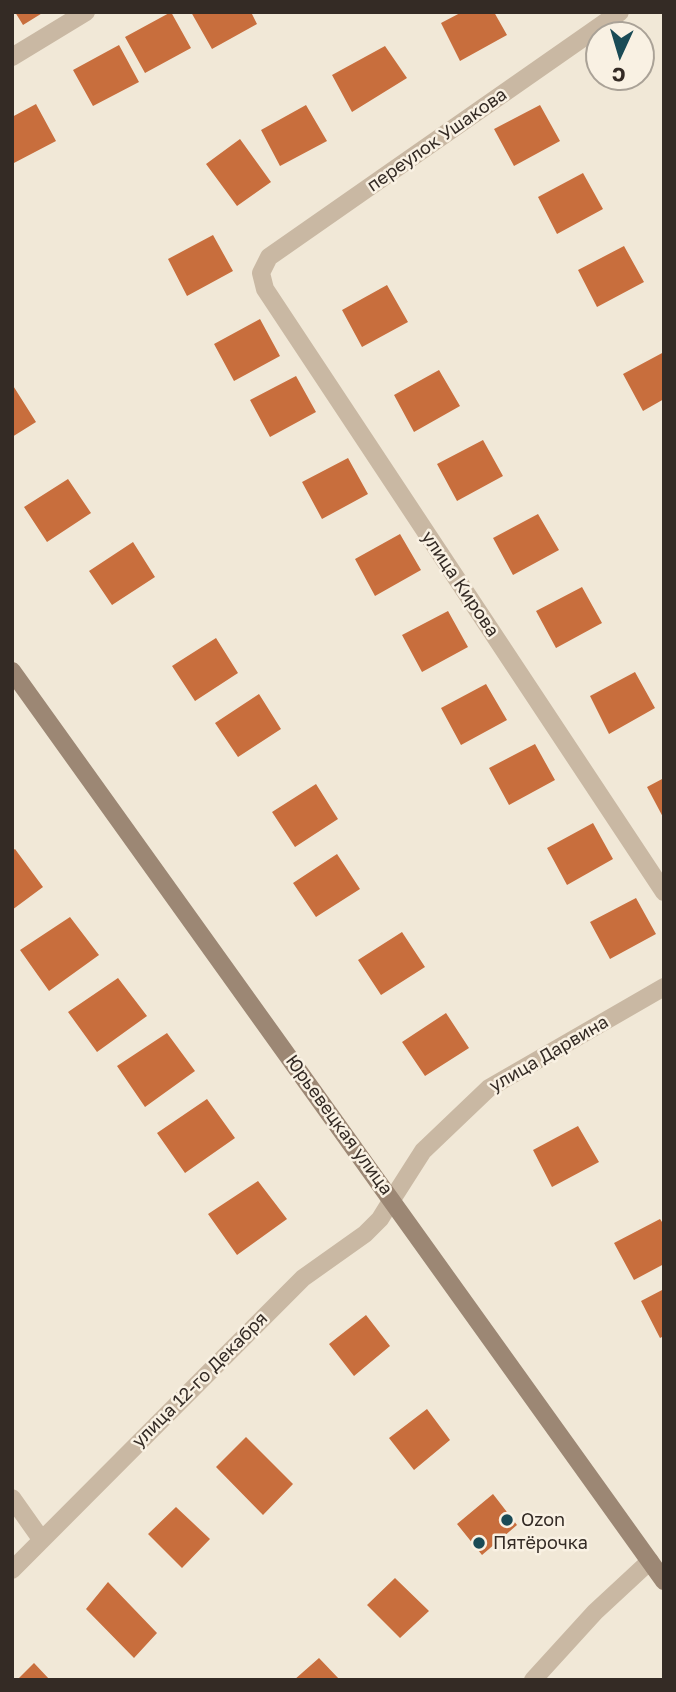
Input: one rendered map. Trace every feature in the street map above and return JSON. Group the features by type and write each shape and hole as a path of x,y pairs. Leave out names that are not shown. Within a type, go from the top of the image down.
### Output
{"main road":[{"name":"Юрьевецкая улица","path":"12,671 393,1198 664,1581"}],"street":[{"path":"12,57 86,12"},
{"name":"переулок Ушакова","path":"261,273 269,257 620,12"},
{"name":"улица Кирова","path":"261,273 265,289 664,892"},
{"name":"улица Дарвина","path":"393,1198 423,1151 489,1088 664,988"},
{"name":"улица 12-го Декабря","path":"12,1570 303,1278 365,1234 380,1219 393,1198"},
{"path":"12,1498 41,1539"},
{"path":"533,1680 595,1612 650,1561"}],"building":[{"path":"15,12 44,12 23,25"},
{"path":"171,12 191,48 145,73 125,37"},
{"path":"191,12 251,12 257,24 212,49"},
{"path":"462,12 494,12 507,35 460,61 441,23"},
{"path":"119,45 139,82 93,106 73,70"},
{"path":"385,46 407,78 352,112 332,75"},
{"path":"36,104 56,141 12,164 12,117"},
{"path":"306,105 327,141 280,166 261,130"},
{"path":"540,105 560,141 514,166 494,129"},
{"path":"240,139 271,182 237,206 206,164"},
{"path":"583,173 603,209 557,234 538,197"},
{"path":"213,235 233,271 187,296 168,259"},
{"path":"624,246 644,282 597,307 578,270"},
{"path":"387,285 408,322 362,347 342,310"},
{"path":"260,319 280,356 234,381 214,344"},
{"path":"664,352 664,399 643,411 623,374"},
{"path":"439,370 460,406 414,432 394,395"},
{"path":"296,376 316,412 270,437 250,400"},
{"path":"12,384 36,422 12,437"},
{"path":"483,440 503,476 457,501 437,464"},
{"path":"348,458 368,494 322,519 302,482"},
{"path":"68,479 91,513 47,542 24,507"},
{"path":"538,514 559,550 513,575 493,538"},
{"path":"400,534 421,570 375,596 355,559"},
{"path":"133,542 155,577 112,605 89,571"},
{"path":"582,587 602,623 556,648 536,611"},
{"path":"448,611 468,647 422,672 402,635"},
{"path":"216,638 238,673 195,701 172,666"},
{"path":"635,672 655,708 609,734 590,696"},
{"path":"486,684 507,720 461,745 441,708"},
{"path":"259,694 281,729 238,757 215,723"},
{"path":"535,744 555,780 509,805 489,768"},
{"path":"664,778 664,819 647,787"},
{"path":"316,784 338,819 295,847 272,812"},
{"path":"593,823 613,859 567,885 547,848"},
{"path":"15,849 43,887 12,910 12,851"},
{"path":"337,854 360,889 316,917 293,883"},
{"path":"636,898 656,934 610,959 590,922"},
{"path":"70,917 99,955 49,991 20,950"},
{"path":"402,932 425,967 381,995 358,960"},
{"path":"118,978 147,1016 97,1052 68,1012"},
{"path":"446,1013 469,1048 425,1076 402,1042"},
{"path":"167,1033 195,1071 145,1107 117,1066"},
{"path":"207,1099 235,1138 185,1173 157,1133"},
{"path":"578,1126 599,1162 552,1187 533,1150"},
{"path":"258,1181 287,1219 237,1255 208,1214"},
{"path":"660,1219 664,1225 664,1264 634,1280 614,1243"},
{"path":"664,1289 664,1336 660,1338 641,1301"},
{"path":"366,1315 390,1346 354,1376 329,1344"},
{"path":"427,1409 450,1440 414,1470 389,1438"},
{"path":"246,1437 293,1484 263,1515 216,1467"},
{"path":"493,1494 517,1525 482,1555 457,1524"},
{"path":"176,1507 210,1539 182,1568 148,1534"},
{"path":"395,1578 429,1611 400,1638 367,1605"},
{"path":"108,1582 157,1633 134,1658 86,1609"},
{"path":"319,1658 340,1680 294,1680"},
{"path":"34,1663 50,1680 17,1680"}],"place":[{"name":"Ozon","path":"507,1520"},
{"name":"Пятёрочка","path":"479,1543"}]}
